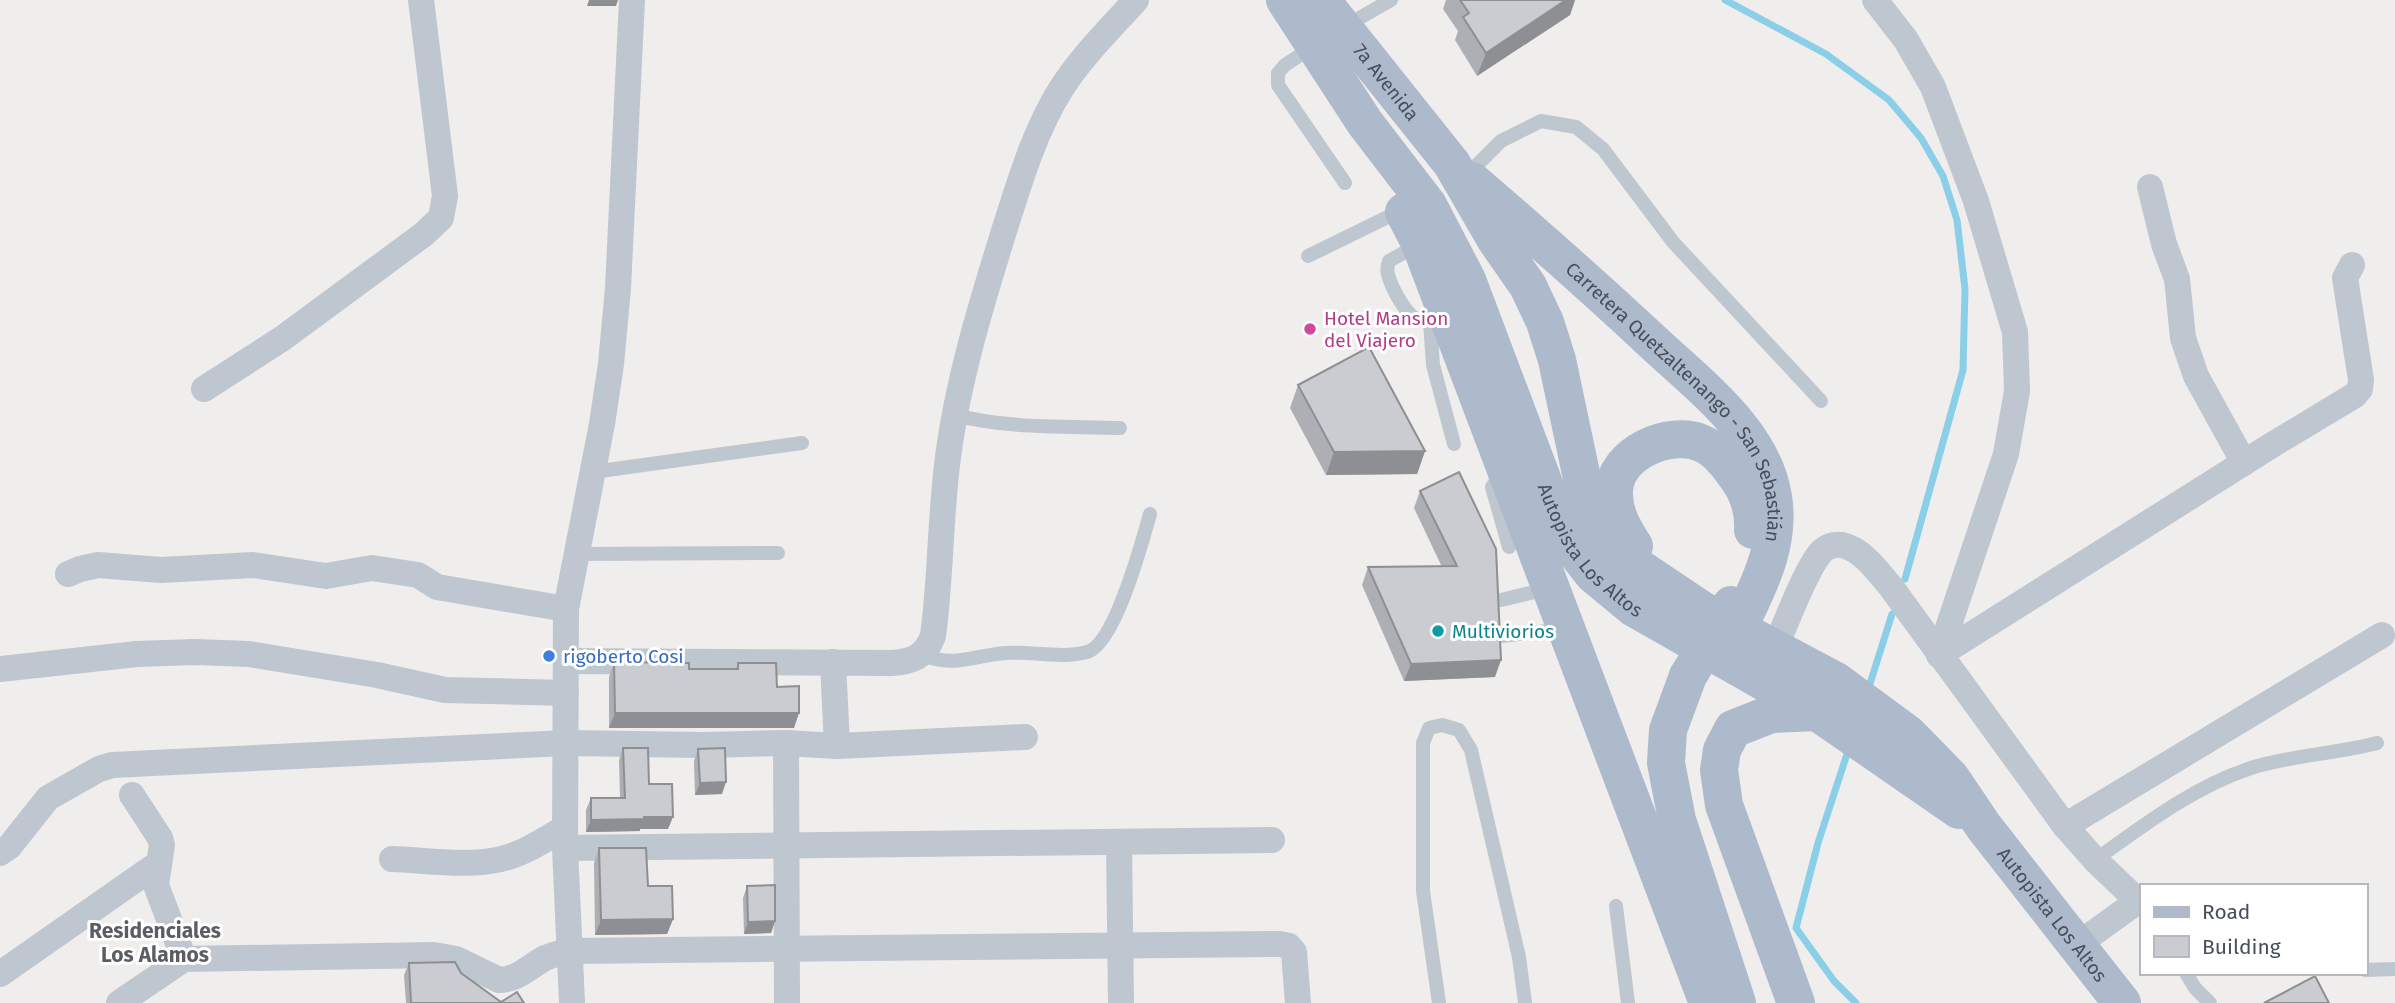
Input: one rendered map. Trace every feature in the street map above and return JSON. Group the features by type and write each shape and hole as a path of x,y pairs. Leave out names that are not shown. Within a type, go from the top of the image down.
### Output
{"main road":[{"name":"7a Avenida","path":"1285,0 1326,24 1459,170"},
{"name":"7a Avenida","path":"1326,24 1365,123"},
{"path":"1365,123 1420,243 1439,319 1509,473 1708,1003"},
{"name":"Autopista Los Altos","path":"1365,123 1428,205 1467,280 1552,505 1571,545 1593,574 1645,615 1825,703 1951,778 1984,827 2122,1003"},
{"name":"Autopista Los Altos","path":"1459,170 1496,240 1528,286 1545,322 1557,360 1587,502 1598,531 1614,551 1653,578 1702,610 1775,649 1825,703"},
{"name":"Carretera Quetzaltenango - San Sebastián","path":"1459,170 1516,218 1705,391 1739,426 1758,455 1773,494 1774,529 1770,556 1762,580 1738,609 1698,680 1676,701 1668,730 1666,763 1677,820 1737,1003"},
{"name":"Carretera Quetzaltenango - San Sebastián","path":"1653,578 1621,525 1614,488 1621,469 1644,448 1669,439 1700,443 1726,461 1748,494 1754,524 1751,555 1738,609"},
{"name":"Carretera Quetzaltenango - San Sebastián","path":"1698,680 1691,754 1697,802 1770,1003"},
{"path":"1796,1003 1724,805 1719,770 1722,750 1733,729 1771,713 1825,703"}],"street":[{"path":"204,389 283,338 442,218 445,196 421,0"},
{"path":"572,1003 565,838 566,609 609,376 618,288 632,0"},
{"path":"566,661 905,662 922,654 933,636 948,458 955,415 988,282 1039,132 1062,88 1136,0"},
{"path":"1875,0 1906,40 1933,87 1976,201 2015,332 2017,390 2006,454 1939,655"},
{"path":"2150,187 2164,244 2177,279 2183,338 2196,376 2244,463"},
{"path":"1939,655 2355,395 2360,389 2357,349 2344,278 2352,265"},
{"path":"1775,649 1816,558 1824,549 1838,544 1853,550 1872,566 1891,587 2064,826 2095,860 2140,902 2077,945"},
{"path":"68,574 98,565 161,570 253,565 326,576 372,568 418,575 437,587 566,609"},
{"path":"2064,826 2382,635"},
{"path":"0,669 137,654 209,652 262,656 377,675 445,690 566,693"},
{"path":"833,662 837,746"},
{"path":"0,853 9,847 48,798 99,769 112,765 565,743 786,743 837,746 1025,737"},
{"path":"786,743 787,1003"},
{"path":"132,795 160,838 162,845 156,885 184,959"},
{"path":"392,859 480,862 501,859 565,838 786,847 1272,840"},
{"path":"1119,842 1121,1003"},
{"path":"0,974 159,863"},
{"path":"119,1003 184,959 434,955 456,959 506,980 514,978 547,957 568,951 1285,944 1294,952 1298,1003"}],"lane":[{"path":"1345,183 1278,85 1278,73 1326,24 1391,0"},
{"path":"1459,170 1501,141 1541,121 1576,127 1602,149 1674,242 1821,401"},
{"path":"1308,256 1403,209"},
{"path":"1439,319 1433,365 1454,444"},
{"path":"955,415 1020,425 1120,428"},
{"path":"593,472 802,443"},
{"path":"1509,473 1499,475 1492,487 1510,547"},
{"path":"922,654 943,660 963,661 1007,653 1072,654 1093,650 1110,628 1150,514"},
{"path":"578,554 778,553"},
{"path":"1501,600 1552,587"},
{"path":"1501,636 1567,629"},
{"path":"1439,1003 1423,891 1422,774 1423,743 1429,728 1442,725 1460,730 1471,750 1519,957 1525,1003"},
{"path":"2095,860 2162,812 2226,777 2254,767 2377,743"},
{"path":"1616,906 1628,1003"},
{"path":"2367,970 2395,969"},
{"path":"2187,975 2195,988 2210,1003"}],"building":[{"path":"1460,0 1566,0 1486,53 1463,17 1469,13"},
{"path":"1369,347 1425,451 1334,452 1298,385"},
{"name":"Multiviorios","path":"1459,472 1496,549 1501,660 1411,664 1368,567 1457,566 1420,491"},
{"path":"614,662 689,663 689,669 738,669 738,663 776,663 777,687 799,686 799,713 615,713"},
{"path":"623,748 648,748 649,784 672,784 673,817 591,820 591,798 625,798"},
{"path":"725,748 726,782 700,783 698,749"},
{"path":"599,848 646,848 648,886 672,886 673,919 601,920"},
{"path":"775,885 775,921 748,922 747,886"},
{"path":"455,962 461,973 501,1002 517,992 524,1003 411,1003 409,963"},
{"path":"2315,976 2329,1003 2264,1003"}],"waterway":[{"path":"1725,0 1826,54 1889,100 1921,138 1943,176 1957,220 1965,289 1963,370 1905,579"},
{"path":"1868,690 1892,614"},
{"path":"1849,748 1818,843 1796,928 1834,981 1856,1003"}],"place":[{"name":"Hotel Mansion del Viajero","path":"1310,329"},
{"name":"Multiviorios","path":"1438,631"},
{"name":"rigoberto Cosi","path":"549,656"}],"district":[{"name":"Residenciales Los Alamos","path":"155,943"}]}
